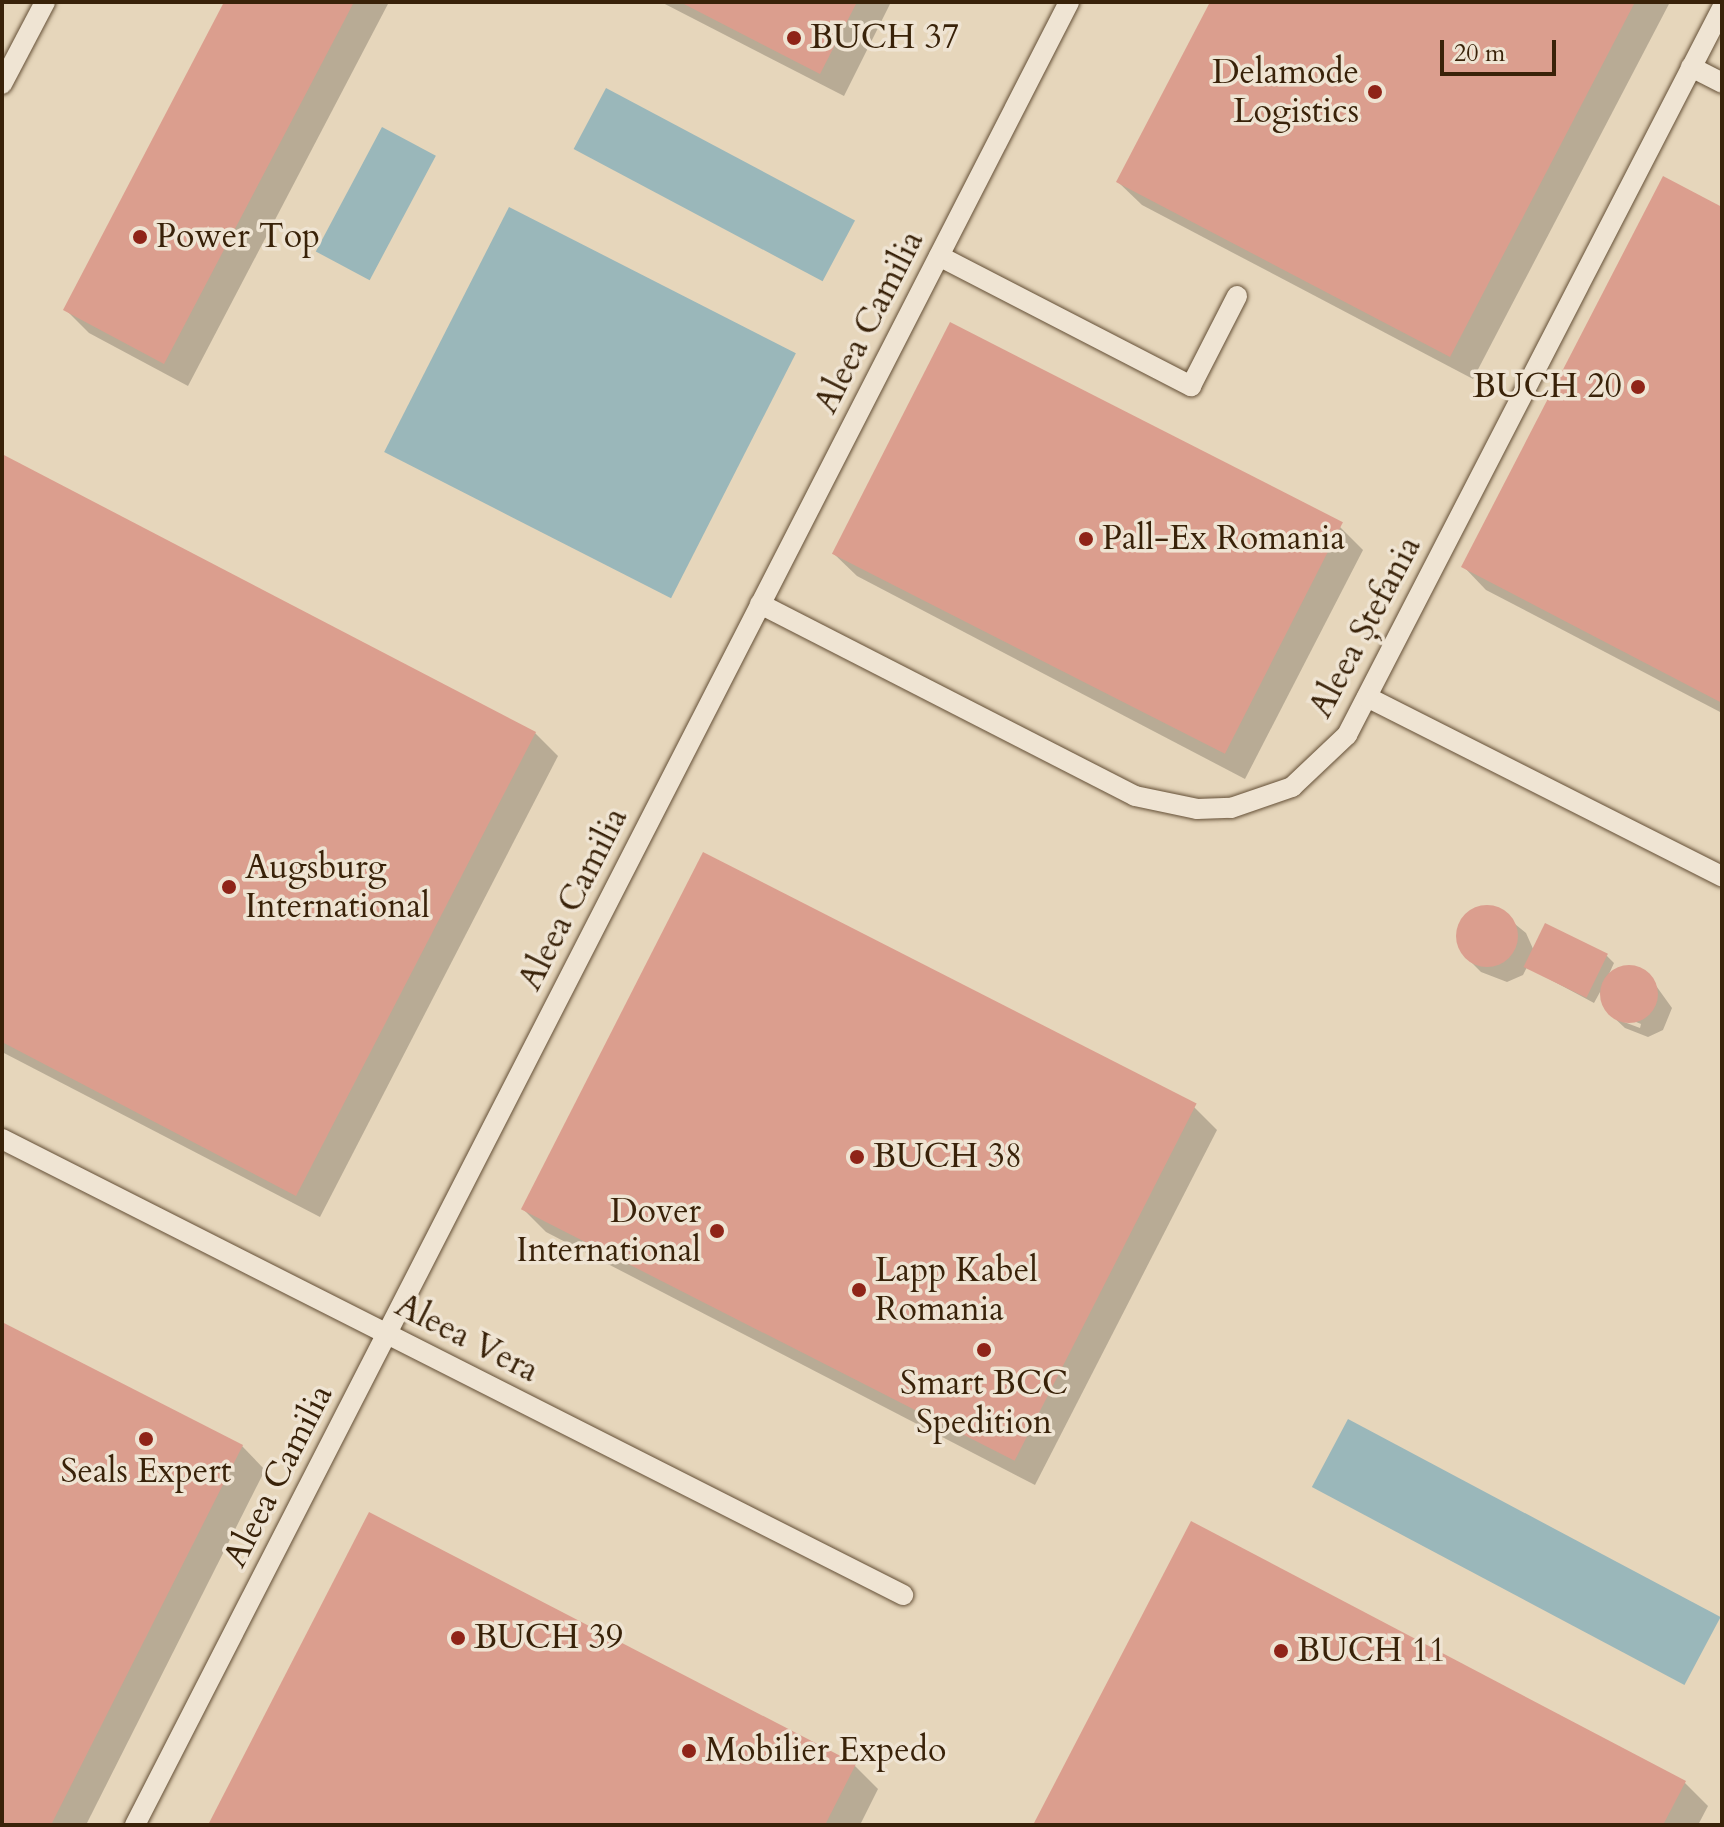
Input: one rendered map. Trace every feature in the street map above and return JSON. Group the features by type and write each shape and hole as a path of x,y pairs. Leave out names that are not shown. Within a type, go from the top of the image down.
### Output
{"lane":[{"path":"2,84 45,2"},
{"name":"Aleea Camilia","path":"135,1825 1069,2"},
{"name":"Aleea Ștefania","path":"760,604 1135,796 1163,805 1231,808 1292,787 1347,735 1722,8"},
{"path":"1691,67 1722,83"},
{"path":"939,256 1191,386 1237,296"},
{"path":"1367,697 1722,876"},
{"name":"Aleea Vera","path":"2,1139 903,1595"}],"water":[{"path":"606,88 855,220 823,281 574,149"},
{"path":"382,127 436,156 370,280 316,251"},
{"path":"509,207 796,353 671,598 384,452"},
{"path":"1348,1419 1721,1617 1684,1685 1312,1487"}],"building":[{"path":"224,2 354,2 164,364 63,310"},
{"name":"BUCH 37","path":"680,2 857,2 820,74"},
{"name":"Delamode Logistics","path":"1210,2 1635,2 1450,357 1116,182"},
{"name":"BUCH 20","path":"1663,176 1722,207 1722,703 1461,567"},
{"name":"Pall-Ex Romania","path":"950,322 1343,522 1225,754 832,554"},
{"name":"Augsburg International","path":"2,454 536,732 296,1196 2,1042"},
{"name":"BUCH 38","path":"703,852 1197,1104 1015,1461 521,1209"},
{"path":"1481,905 1493,905 1509,914 1516,924 1516,948 1509,958 1493,967 1481,967 1461,953 1456,942 1456,930 1470,910"},
{"path":"1545,923 1608,954 1586,998 1524,967"},
{"path":"1629,965 1640,967 1649,974 1656,983 1656,1005 1649,1014 1640,1021 1629,1023 1618,1021 1609,1014 1602,1005 1600,994 1602,983 1609,974 1618,967"},
{"path":"2,1322 243,1445 51,1825 2,1825"},
{"name":"BUCH 39","path":"369,1512 856,1764 825,1825 208,1825"},
{"name":"BUCH 11","path":"1191,1521 1686,1781 1663,1825 1033,1825"}],"place":[{"name":"BUCH 37","path":"794,38"},
{"name":"Delamode Logistics","path":"1375,92"},
{"name":"Power Top","path":"140,237"},
{"name":"BUCH 20","path":"1638,387"},
{"name":"Pall-Ex Romania","path":"1086,539"},
{"name":"Augsburg International","path":"229,887"},
{"name":"BUCH 38","path":"857,1157"},
{"name":"Dover International","path":"717,1231"},
{"name":"Lapp Kabel Romania","path":"859,1290"},
{"name":"Smart BCC Spedition","path":"984,1350"},
{"name":"Seals Expert","path":"146,1439"},
{"name":"BUCH 39","path":"458,1638"},
{"name":"BUCH 11","path":"1281,1651"},
{"name":"Mobilier Expedo","path":"689,1751"}]}
